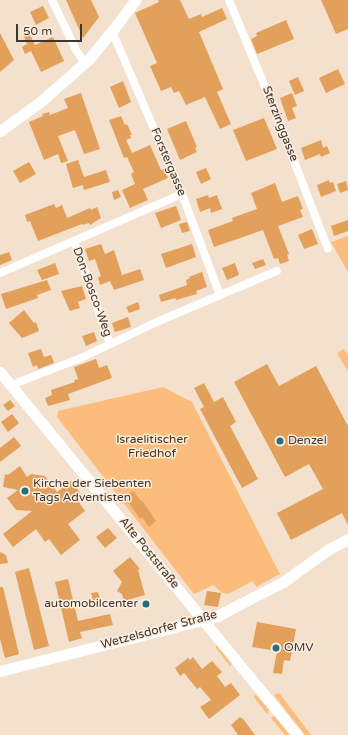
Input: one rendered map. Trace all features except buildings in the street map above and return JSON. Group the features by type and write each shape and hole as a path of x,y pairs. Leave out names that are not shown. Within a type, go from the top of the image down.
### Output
{"main road":[{"path":"0,131 40,102 85,63 112,31 135,0"},
{"name":"Alte Poststraße","path":"0,372 64,447 297,735"},
{"name":"Wetzelsdorfer Straße","path":"0,671 205,620 272,588 329,549 348,539"}],"street":[{"path":"52,0 76,50 85,63"},
{"name":"Sterzinggasse","path":"229,0 272,104 328,249"},
{"name":"Forstergasse","path":"112,31 182,194 220,295"},
{"name":"Don-Bosco-Weg","path":"0,273 182,194"},
{"name":"Don-Bosco-Weg","path":"74,241 110,344"},
{"path":"12,387 19,382 81,358 277,271"}],"green space":[{"path":"348,236 348,272 331,242"},
{"path":"344,349 348,355 348,372 337,353"},
{"name":"Israelitischer Friedhof","path":"163,387 192,402 280,574 256,587 253,581 228,594 222,593 213,585 194,594 57,417 58,411"},
{"path":"217,643 232,664 230,666 216,648"},
{"path":"278,693 311,735 305,735 274,695"},
{"path":"256,695 269,710 267,714 253,696"},
{"path":"274,716 290,735 285,735 271,718"}],"place":[{"name":"Denzel","path":"280,441"},
{"name":"Kirche der Siebenten Tags Adventisten","path":"25,491"},
{"name":"automobilcenter","path":"146,604"},
{"name":"OMV","path":"276,648"}]}
